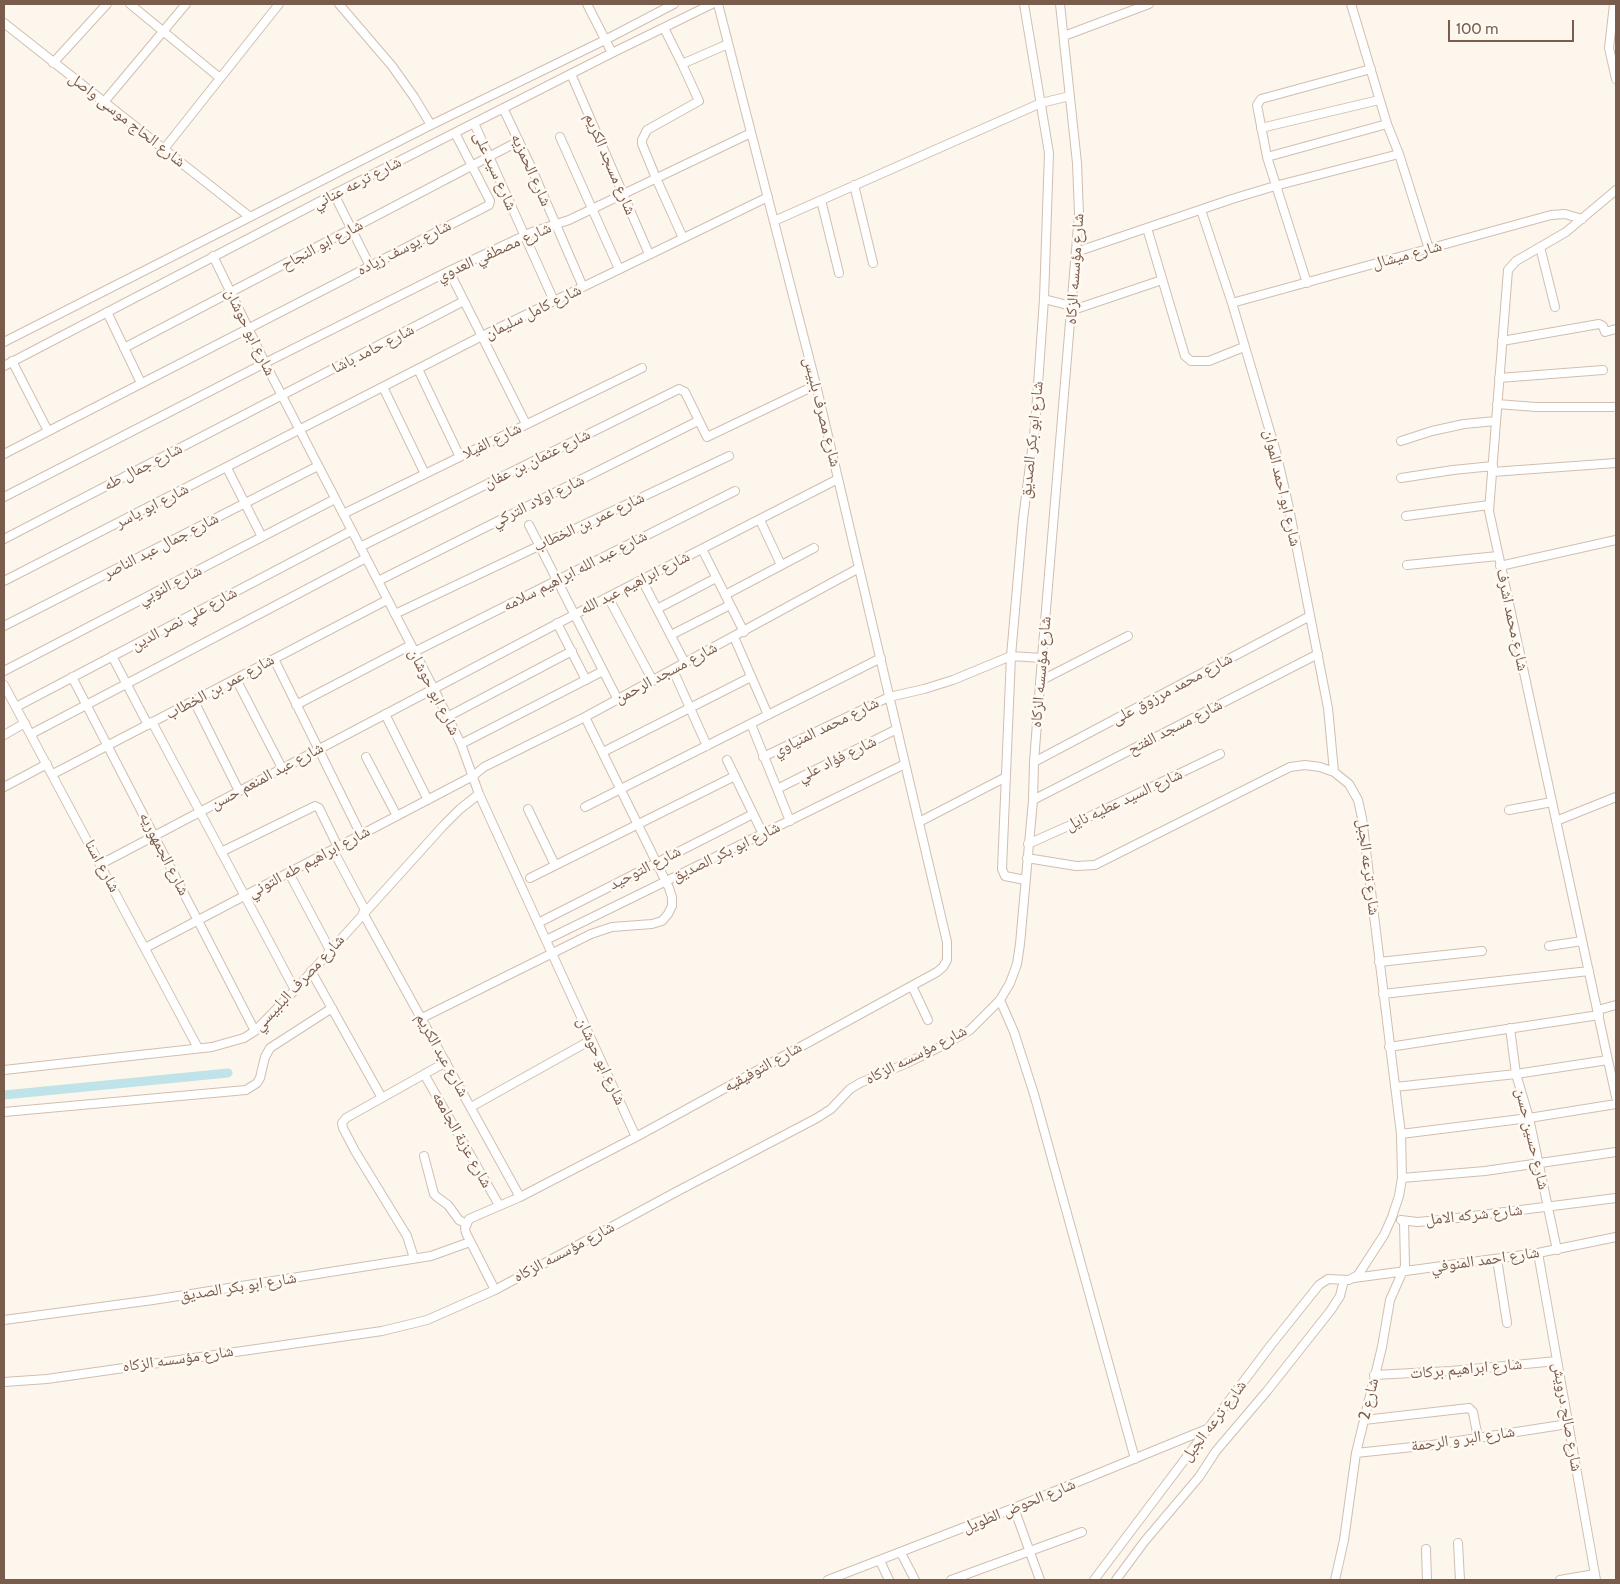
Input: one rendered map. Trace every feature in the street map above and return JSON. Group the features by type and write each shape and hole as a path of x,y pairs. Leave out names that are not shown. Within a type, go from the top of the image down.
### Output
{"street":[{"path":"53,63 107,4"},
{"path":"130,4 220,78"},
{"path":"104,102 186,4"},
{"path":"164,149 278,4"},
{"path":"339,4 392,66 431,125"},
{"path":"587,4 612,53"},
{"name":"شارع ترعه عناني","path":"4,342 674,4"},
{"name":"شارع ترعه عناني","path":"4,366 334,194 712,4"},
{"name":"شارع مصرف بلبيس","path":"718,4 816,384 919,822"},
{"name":"شارع ابو بكر الصديق","path":"1024,4 1049,153 1044,299 1036,427 1023,519 1011,656 1002,869 1005,876 1025,877"},
{"name":"شارع مؤسسه الزكاه","path":"4,1382 47,1379 382,1331 427,1320 495,1290 817,1118 831,1109 850,1089 860,1083 913,1060 970,1030 1000,1000 1010,983 1017,964 1033,800 1040,681 1079,214 1079,188 1060,4"},
{"path":"1064,36 1149,4"},
{"path":"1350,4 1379,100 1430,249"},
{"path":"1614,4 1609,48 1616,79"},
{"name":"شارع الحاج موسى واصل","path":"4,23 250,218"},
{"path":"664,28 699,101 644,133 642,144 683,238"},
{"path":"682,64 728,44"},
{"path":"1306,283 1267,157 1257,108 1259,101 1371,69"},
{"name":"شارع مسجد الكريم","path":"571,74 649,254"},
{"path":"774,221 1041,103 1070,96"},
{"path":"1261,128 1379,100"},
{"name":"شارع الحمزيه","path":"503,108 583,288"},
{"name":"شارع سيد على","path":"474,123 554,302"},
{"path":"1267,157 1387,124"},
{"name":"شارع يوسف زياده","path":"4,454 247,328 489,206 490,201 455,133"},
{"name":"شارع مصطفي العدوي","path":"4,498 265,362 449,271 524,235 555,225 623,195 751,133"},
{"path":"560,137 618,269"},
{"name":"شارع ابو النجاح","path":"124,348 519,141"},
{"path":"1076,252 1275,186 1399,154"},
{"path":"854,186 873,263"},
{"name":"شارع محمد اشرف","path":"1616,190 1566,232 1516,261 1508,270 1489,505 1500,566 1608,1060 1614,1077 1616,1097"},
{"path":"334,194 370,266"},
{"name":"شارع كامل سليمان","path":"300,431 482,336 768,197"},
{"path":"821,200 839,273"},
{"name":"شارع ابو احمد الموان","path":"1201,210 1232,303 1276,452 1289,508 1328,708 1334,772"},
{"name":"شارع ميشال","path":"1232,303 1551,215 1565,214 1582,219"},
{"path":"1147,228 1183,351 1188,359 1198,362 1209,361 1244,347"},
{"path":"1540,247 1555,307"},
{"name":"شارع ابو حوشان","path":"213,256 247,328 434,689 460,744 479,794 636,1137"},
{"path":"449,271 526,424"},
{"path":"1044,299 1079,308 1162,280"},
{"name":"شارع حامد باشا","path":"282,396 464,301"},
{"path":"107,312 141,383"},
{"path":"1502,340 1599,324 1603,326 1605,332 1616,329"},
{"path":"12,361 48,431"},
{"name":"شارع الفيلا","path":"343,514 642,368"},
{"path":"418,369 460,457"},
{"path":"1499,378 1603,370"},
{"path":"698,421 708,437 816,384"},
{"path":"383,387 425,474"},
{"name":"شارع عثمان بن عفان","path":"360,547 678,389 686,392 698,421"},
{"name":"شارع جمال طه","path":"4,539 282,396"},
{"path":"1498,404 1565,408 1613,407"},
{"name":"شارع اولاد التركي","path":"378,580 698,421"},
{"path":"1401,441 1440,429 1464,424 1496,421"},
{"name":"شارع ابو ياسر","path":"4,581 300,431"},
{"name":"شارع عمر بن الخطاب","path":"395,614 729,456"},
{"path":"1401,478 1453,470 1616,463"},
{"name":"شارع جمال عبد الناصر","path":"4,626 318,466"},
{"path":"228,468 262,537"},
{"name":"شارع ابراهيم عبد الله","path":"434,689 574,614 838,479"},
{"name":"شارع عبد الله ابراهيم سلامه","path":"296,704 557,580 735,491"},
{"name":"شارع النوبي","path":"4,671 335,499"},
{"path":"1406,516 1489,505"},
{"path":"760,520 781,565"},
{"path":"529,525 618,700"},
{"name":"شارع علي نصر الدين","path":"16,707 352,530"},
{"path":"1500,566 1616,540"},
{"path":"725,595 814,548"},
{"path":"702,549 744,632"},
{"path":"1407,565 1498,556"},
{"path":"31,734 366,558"},
{"name":"شارع مسجد الرحمن","path":"473,776 484,767 618,700 859,568"},
{"path":"657,609 716,578"},
{"path":"642,580 685,663"},
{"path":"608,597 653,681"},
{"name":"شارع عمر بن الخطاب","path":"53,774 388,600"},
{"path":"671,635 730,605"},
{"name":"شارع محمد مرزوق على","path":"1034,762 1310,616"},
{"path":"557,623 586,680"},
{"path":"1040,681 1128,636"},
{"path":"734,637 768,715"},
{"path":"447,717 572,652"},
{"name":"شارع مسجد الفتح","path":"1033,800 1318,654"},
{"path":"112,656 222,852 295,990"},
{"path":"1011,656 1042,658"},
{"name":"شارع محمد المنياوي","path":"763,757 889,697 953,680 1011,656"},
{"path":"585,807 880,658"},
{"path":"274,659 361,835"},
{"path":"673,670 707,746"},
{"path":"460,744 603,671"},
{"name":"شارع الجمهوريه","path":"72,677 255,1031"},
{"path":"603,752 751,677"},
{"path":"236,679 282,768"},
{"name":"شارع اسنا","path":"4,685 6,696 16,707 53,774 198,1048"},
{"name":"شارع عبد المنعم حسن","path":"101,864 434,689"},
{"path":"194,700 239,791"},
{"path":"386,714 428,800"},
{"path":"422,1018 551,952 602,930 662,921 668,914 672,906 672,897 666,882 585,717"},
{"path":"4,734 25,723"},
{"path":"750,724 790,821"},
{"name":"شارع فؤاد علي","path":"777,789 897,729"},
{"name":"شارع السيد عطيه نايل","path":"1028,844 1220,754"},
{"path":"366,757 397,816"},
{"path":"728,760 763,834"},
{"path":"4,787 47,764"},
{"name":"شارع ابو بكر الصديق","path":"546,940 906,764"},
{"path":"1027,858 1076,866 1095,865 1290,767 1305,765 1320,767 1334,772"},
{"name":"شارع ترعه الجبل","path":"1094,1580 1271,1345 1319,1285 1328,1279 1344,1280 1358,1275 1384,1235 1399,1196 1402,1178 1401,1134 1362,818 1358,800 1348,784 1334,772"},
{"name":"شارع ابراهيم طه التوني","path":"145,948 473,776"},
{"path":"530,878 735,776"},
{"path":"919,822 1006,777"},
{"name":"شارع مصرف البلبيسي","path":"4,1070 198,1048 230,1043 244,1038 255,1031 295,990 447,822 479,794"},
{"path":"1556,821 1616,797"},
{"path":"1510,810 1552,802"},
{"name":"شارع عبد الكريم","path":"222,852 316,806 319,808 364,912 520,1196"},
{"path":"528,809 555,865"},
{"name":"شارع التوحيد","path":"538,923 753,814"},
{"name":"شارع التوفيقيه","path":"466,1224 474,1216 520,1196 636,1137 912,986 943,967 947,960 948,951 919,822"},
{"path":"289,873 330,950"},
{"path":"1549,946 1582,941"},
{"path":"1379,962 1482,951"},
{"path":"312,971 382,1098"},
{"path":"1383,994 1589,971"},
{"path":"912,986 928,1020"},
{"path":"1000,1000 1014,1032 1034,1094 1135,1459"},
{"path":"1389,1046 1598,1013 1616,1005"},
{"name":"شارع مصرف البلبيسي","path":"4,1112 246,1090 257,1084 265,1057 270,1048 332,1008"},
{"name":"شارع حسين حسن","path":"1510,1028 1516,1074 1529,1118 1557,1250"},
{"path":"471,1107 591,1040"},
{"path":"1395,1087 1516,1074 1608,1060"},
{"path":"414,1258 406,1236 354,1150 342,1123 346,1118 446,1062"},
{"name":"شارع عزبة الجامعه","path":"424,1074 499,1206"},
{"path":"1401,1134 1529,1118 1616,1104"},
{"path":"1402,1178 1485,1171 1616,1152"},
{"path":"424,1156 434,1194 448,1205 459,1220 466,1224 466,1233 495,1290"},
{"name":"شارع شركه الامل","path":"1392,1217 1404,1221 1435,1220 1616,1198"},
{"name":"شارع 2","path":"1335,1580 1344,1540 1356,1453 1382,1347 1390,1300 1404,1271 1404,1221"},
{"name":"شارع احمد المنوفي","path":"1354,1278 1538,1253 1616,1237"},
{"name":"شارع ابو بكر الصديق","path":"4,1320 153,1300 431,1256 470,1242"},
{"name":"شارع صالح درويش","path":"1538,1253 1596,1577"},
{"path":"1497,1259 1507,1323"},
{"name":"شارع ترعه الجبل","path":"1116,1580 1144,1542 1199,1477 1216,1451 1267,1391 1331,1310 1340,1296 1344,1280"},
{"name":"شارع ابراهيم بركات","path":"1374,1375 1463,1370 1557,1361"},
{"path":"1364,1420 1469,1408 1473,1412 1478,1438"},
{"name":"شارع البر و الرحمة","path":"1356,1453 1478,1438 1568,1424"},
{"name":"شارع الحوض الطويل","path":"828,1580 901,1553 1208,1429"},
{"path":"1014,1508 1040,1580"},
{"path":"951,1580 1082,1532"},
{"path":"1458,1543 1460,1580"},
{"path":"1426,1549 1427,1580"},
{"path":"901,1553 915,1580"},
{"path":"880,1561 889,1580"},
{"path":"1560,1580 1596,1577"}],"waterway":[{"path":"4,1095 228,1073"}]}
